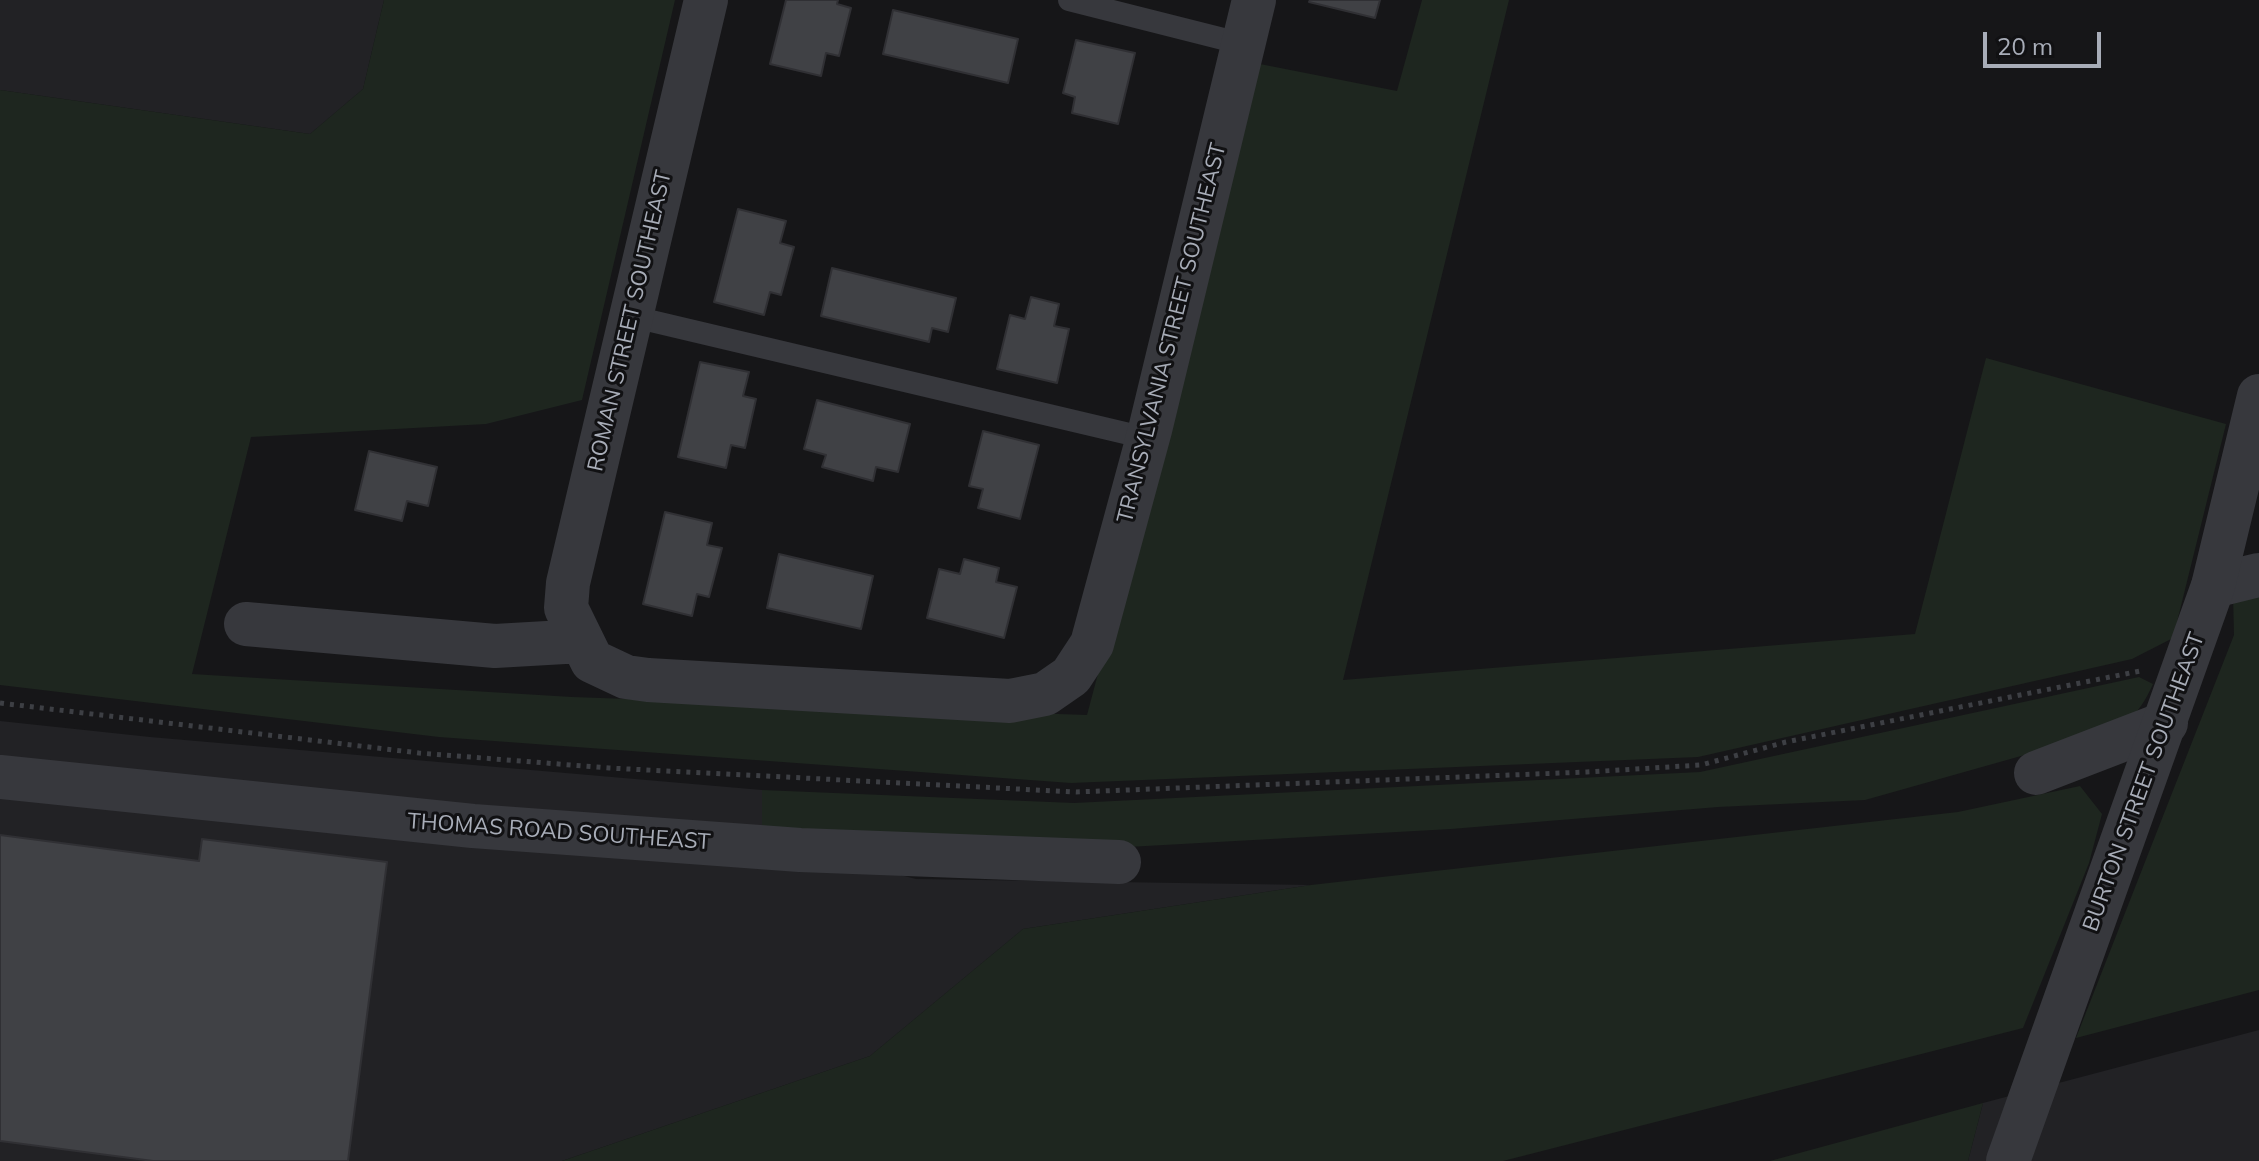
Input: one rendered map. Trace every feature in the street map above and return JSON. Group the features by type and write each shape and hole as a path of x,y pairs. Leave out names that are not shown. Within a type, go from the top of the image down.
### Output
{"street":[{"name":"ROMAN STREET SOUTHEAST","path":"582,641 566,608 568,583 706,0"},
{"name":"TRANSYLVANIA STREET SOUTHEAST","path":"582,641 592,661 626,677 648,680 1010,701 1045,694 1071,676 1082,663 1099,621 1254,0"},
{"name":"BURTON STREET SOUTHEAST","path":"2008,1161 2213,586 2259,396"},
{"path":"2213,586 2259,575"},
{"path":"246,624 495,646 582,641"},
{"path":"2036,773 2166,723"},
{"name":"THOMAS ROAD SOUTHEAST","path":"0,777 504,829 800,850 1119,862"}],"lane":[{"path":"1069,0 1243,44"},
{"path":"630,316 1146,438"}],"path":[{"path":"0,703 419,753 577,766 1076,792 1701,765 1786,742 2163,667 2184,671"}],"shaded area":[{"path":"0,0 384,0 363,89 310,134 0,90"},
{"path":"384,0 675,0 582,400 486,424 251,437 192,674 572,697 1087,715 1260,64 1397,91 1422,0 1509,0 1343,680 1915,634 1986,358 2226,424 2173,638 2132,659 1698,757 1071,783 439,737 0,685 0,90 310,134 363,89"},
{"path":"2259,587 2259,990 2076,1038 2234,635 2233,594"},
{"path":"2139,677 2153,684 2147,696 2130,718 2114,727 2092,736 1865,800 1718,807 1451,829 1074,850 762,839 762,790 1074,803 1700,772"},
{"path":"0,721 150,737 762,790 762,839 916,879 1311,885 1023,929 870,1056 562,1161 0,1161"},
{"path":"2080,786 2102,814 2089,863 2023,1028 1503,1161 562,1161 870,1056 1023,929 1311,885 1958,812"},
{"path":"2259,1030 2259,1161 1968,1161 1983,1103"},
{"path":"1983,1103 1968,1161 1770,1161"}],"building":[{"path":"786,0 838,0 837,4 851,8 839,56 826,53 821,76 770,64"},
{"path":"1310,0 1380,0 1375,18"},
{"path":"893,10 1018,39 1008,83 883,54"},
{"path":"1076,40 1135,53 1118,124 1072,113 1075,97 1063,93"},
{"path":"738,209 786,221 780,243 794,247 781,295 770,292 764,315 714,302"},
{"path":"832,268 956,298 948,332 932,328 929,342 821,316"},
{"path":"1031,297 1059,304 1054,326 1069,329 1057,383 997,369 1010,315 1025,319"},
{"path":"700,362 749,372 743,396 756,399 745,448 731,445 726,468 678,457"},
{"path":"817,400 910,424 898,472 876,467 873,481 822,467 826,455 804,449"},
{"path":"983,431 1039,445 1020,519 978,508 983,489 969,486"},
{"path":"369,451 437,467 428,506 407,501 402,521 355,510"},
{"path":"665,512 712,523 707,545 722,548 709,597 697,594 692,616 643,604"},
{"path":"779,554 873,576 861,629 767,608"},
{"path":"964,559 999,568 996,582 1017,587 1004,638 927,618 939,569 960,574"},
{"path":"0,835 199,861 202,839 387,862 348,1161 153,1161 0,1141"}]}
